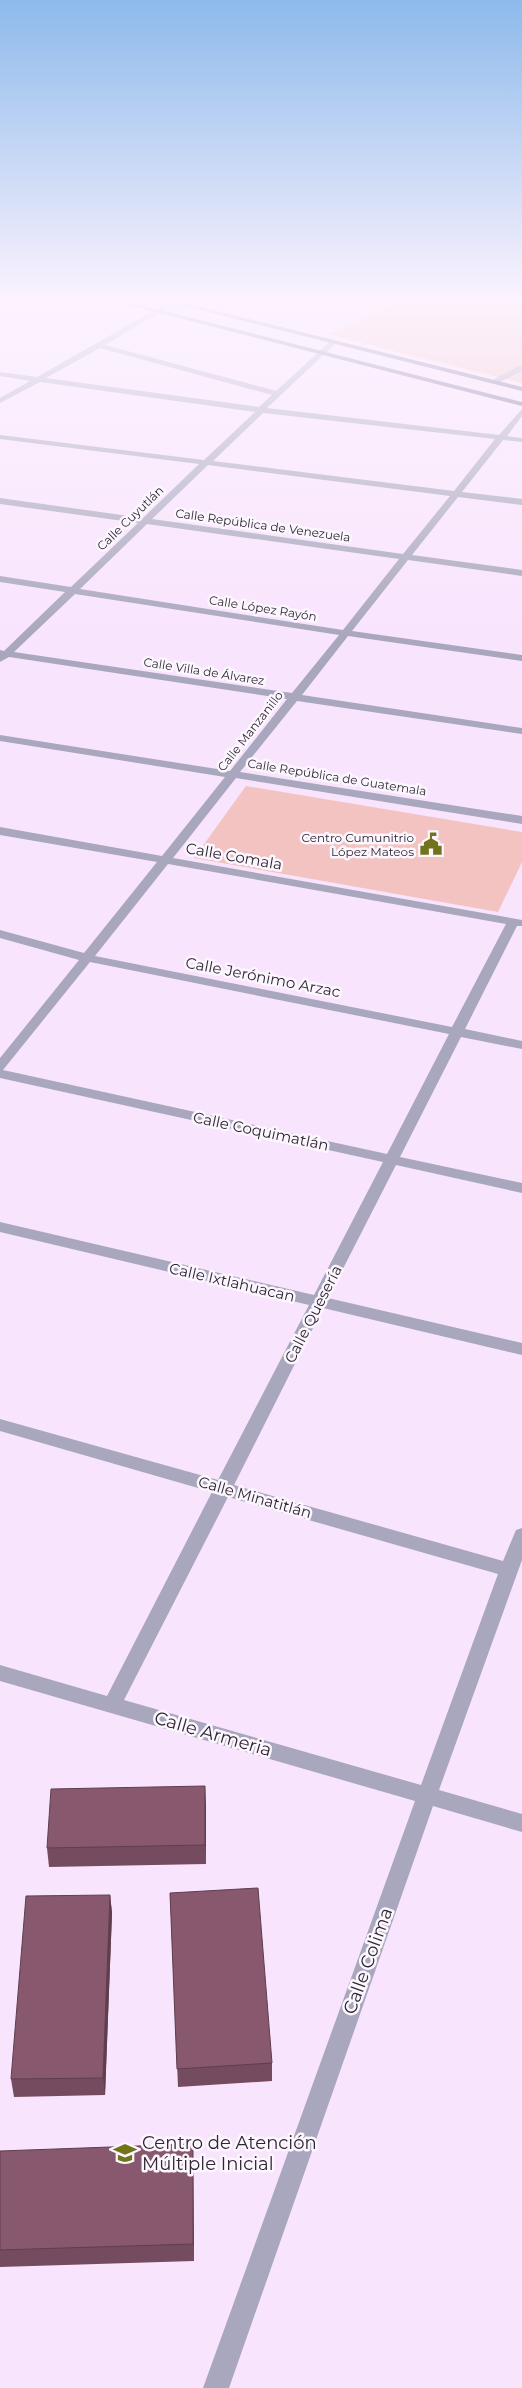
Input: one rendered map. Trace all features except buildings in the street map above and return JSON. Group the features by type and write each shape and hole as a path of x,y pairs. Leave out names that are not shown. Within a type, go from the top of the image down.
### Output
{"street":[{"name":"Calle Cuyutlán","path":"2,656 256,414"},
{"path":"299,414 522,440"},
{"name":"Calle Manzanillo","path":"0,1067 519,414"},
{"path":"0,438 522,502"},
{"name":"Calle República de Venezuela","path":"0,501 522,573"},
{"name":"Calle López Rayón","path":"0,578 72,591 346,633 522,658"},
{"name":"Calle Villa de Álvarez","path":"2,656 522,731"},
{"name":"Calle República de Guatemala","path":"0,738 522,820"},
{"name":"Calle Comala","path":"0,831 517,923"},
{"name":"Calle Quesería","path":"112,1705 391,1159 457,1032 517,923"},
{"name":"Calle Jerónimo Arzac","path":"0,934 87,958 522,1045"},
{"name":"Calle Coquimatlán","path":"0,1074 522,1188"},
{"name":"Calle Ixtlahuacan","path":"0,1228 522,1349"},
{"name":"Calle Minatitlán","path":"0,1425 509,1570"},
{"name":"Calle Colima","path":"216,2388 427,1795 522,1535"},
{"name":"Calle Armeria","path":"0,1673 522,1823"}],"shaded area":[{"path":"246,786 522,832 522,862 498,912 194,858"}],"place":[{"name":"Centro Cumunitrio López Mateos","path":"431,844"},
{"name":"Centro de Atención Múltiple Inicial","path":"125,2153"}]}
